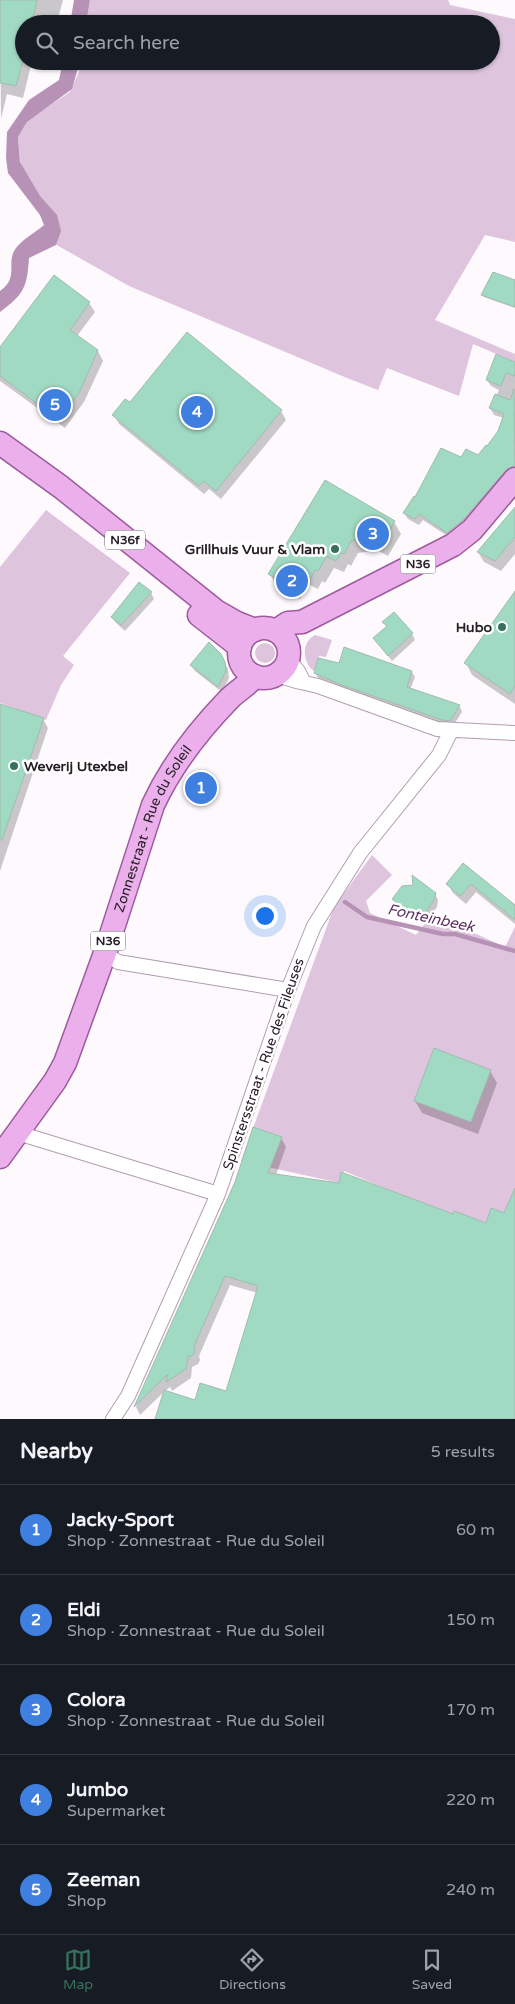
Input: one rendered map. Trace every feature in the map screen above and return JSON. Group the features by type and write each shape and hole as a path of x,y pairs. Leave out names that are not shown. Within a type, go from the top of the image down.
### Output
{"main road":[{"name":"N36f","path":"0,443 61,487 216,611 237,623 265,653"},
{"name":"N36f","path":"0,458 265,653"},
{"name":"N36","path":"265,653 288,623 302,622 453,545 472,530 515,480"},
{"name":"Zonnestraat - Rue du Soleil","path":"0,1158 65,1063 153,805 162,786 176,763 230,698 234,678 265,653"}],"street":[{"path":"265,653 290,680 303,681 413,722 436,729 451,731 515,733"},
{"name":"Spinstersstraat - Rue des Fileuses","path":"113,1419 128,1396 218,1194 288,990 314,926 360,853 439,755 451,731"},
{"path":"104,953 118,962 288,990"},
{"path":"18,1133 218,1194"}],"shaded area":[{"path":"74,0 90,0 88,15 72,15"},
{"path":"90,0 448,0 450,5 496,15 88,15"},
{"path":"500,16 515,19 515,242 485,235 435,320 515,354 515,362 473,344 459,396 387,368 378,390 129,286 55,244 46,203 22,179 18,137 29,119 70,92 79,70 500,70"},
{"path":"61,70 77,70 72,89 27,122 18,137 20,162 40,196 57,215 61,231 56,245 29,258 27,277 23,289 0,312 0,291 6,286 11,275 12,259 16,248 44,225 40,215 8,173 6,158 7,132 29,100 59,80"},
{"path":"46,510 130,573 63,656 74,665 61,685 46,720 0,703 0,567"},
{"path":"315,635 332,640 326,657 319,656 314,671 305,658 305,647 310,638"},
{"path":"261,643 269,643 275,649 275,657 269,663 261,663 255,657 255,649"},
{"path":"372,855 392,875 366,901 370,913 416,935 432,914 505,947 515,927 515,1283 451,1216 344,1171 340,1183 241,1161 334,907"}],"building":[{"path":"0,0 37,0 34,15 15,15 15,70 20,70 16,86 0,83"},
{"path":"493,272 515,280 515,307 481,295"},
{"path":"54,275 90,302 70,330 98,350 79,393 59,420 0,376 0,347"},
{"path":"187,332 282,410 216,491 203,481 199,486 112,415 125,399 130,402"},
{"path":"496,354 515,362 515,376 506,373 501,386 486,380"},
{"path":"514,389 515,464 505,471 463,520 447,533 419,514 415,519 403,513 415,497 441,448 461,457 466,449 478,455 487,446 498,431 504,414 489,408 495,394 510,400"},
{"path":"325,480 395,521 381,545 369,538 351,541 344,554 341,553 336,561 327,556 318,571 315,570 311,578 301,573 293,588 268,574"},
{"path":"515,507 515,537 495,561 477,552"},
{"path":"139,582 152,592 121,625 111,617"},
{"name":"Hubo","path":"515,591 515,686 510,694 464,663"},
{"path":"394,612 413,633 388,656 373,638 387,626 382,622"},
{"path":"209,642 221,654 225,662 226,671 218,687 190,665"},
{"path":"344,647 412,671 407,687 460,705 450,721 442,720 339,684 314,673 318,658 339,663"},
{"name":"Weverij Utexbel","path":"0,704 44,718 2,840 0,840"},
{"path":"463,863 515,905 515,920 471,884 460,896 446,884"},
{"path":"412,875 436,893 434,900 423,916 417,918 392,899 402,886 413,885"},
{"path":"434,1048 491,1070 471,1122 414,1101"},
{"path":"253,1127 282,1137 268,1173 339,1183 341,1172 453,1214 454,1211 486,1223 491,1208 504,1213 515,1188 515,1419 155,1419 164,1390 195,1400 200,1383 226,1391 258,1286 225,1276 194,1346 193,1355 188,1357 186,1369 166,1382 168,1374 134,1407 235,1182"}],"waterway":[{"name":"Fonteinbeek","path":"345,902 367,917 443,934 455,934 515,951"}],"place":[{"name":"Zeeman","path":"55,405"},
{"name":"Jumbo","path":"197,412"},
{"name":"Colora","path":"373,534"},
{"name":"Grillhuis Vuur & Vlam","path":"335,549"},
{"name":"Eldi","path":"292,581"},
{"name":"Hubo","path":"502,627"},
{"name":"Weverij Utexbel","path":"14,766"},
{"name":"Jacky-Sport","path":"201,788"}]}
